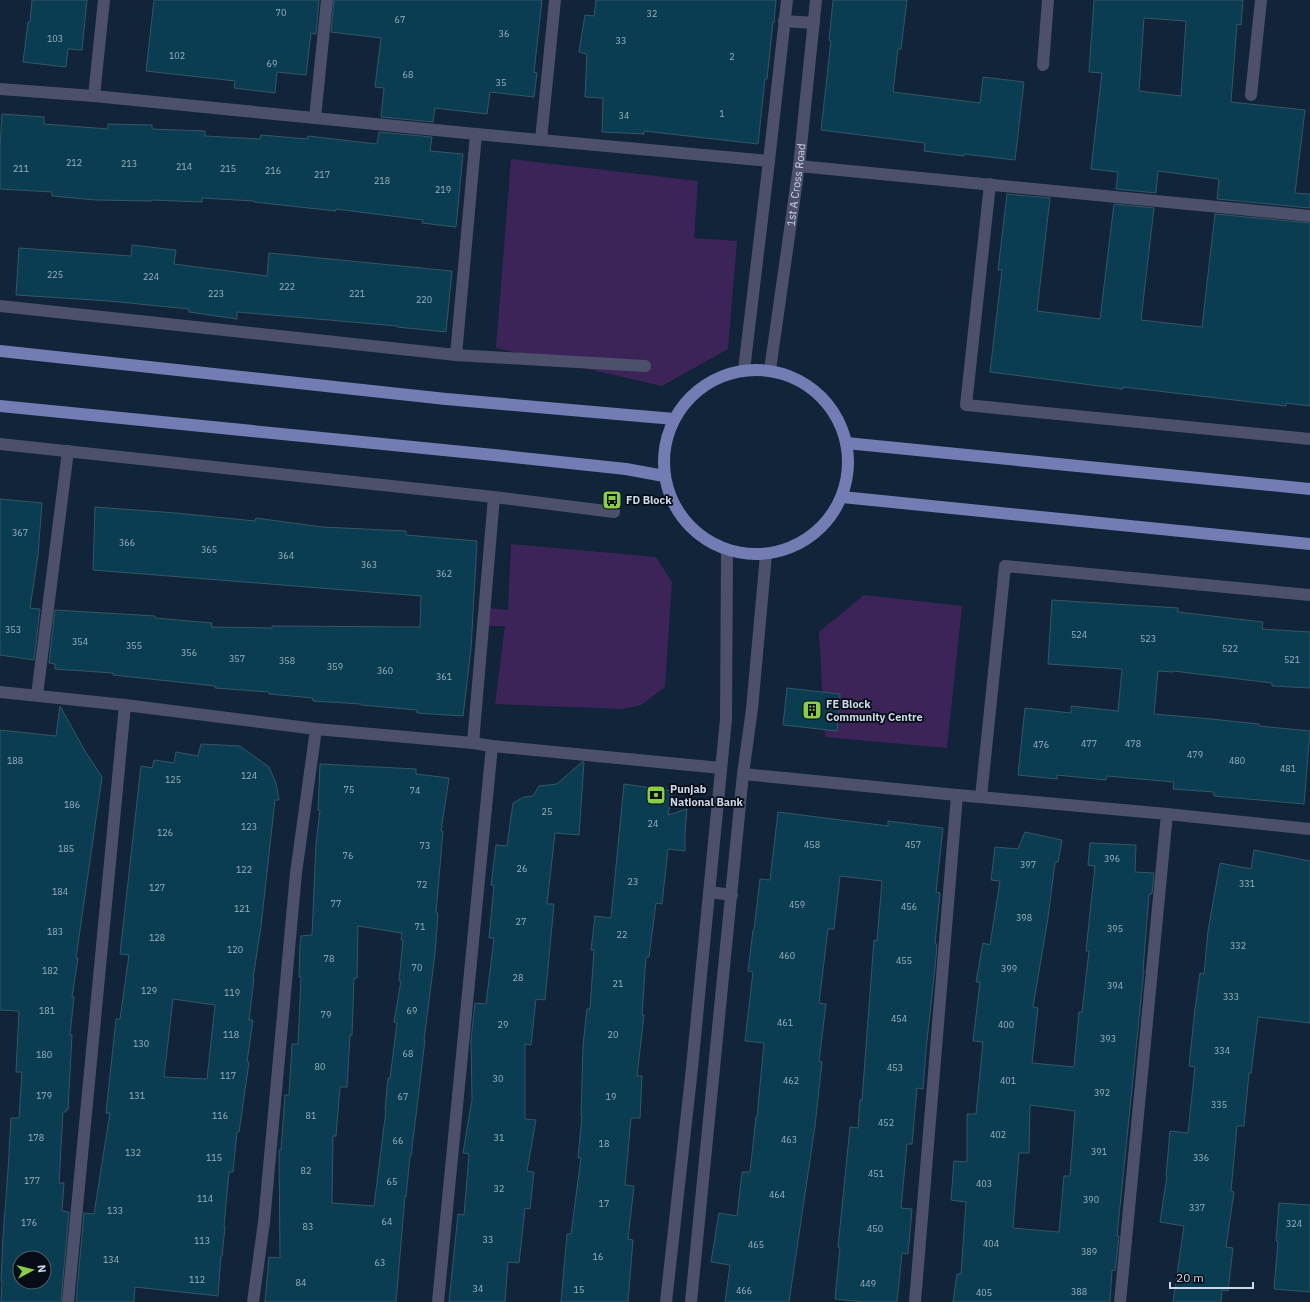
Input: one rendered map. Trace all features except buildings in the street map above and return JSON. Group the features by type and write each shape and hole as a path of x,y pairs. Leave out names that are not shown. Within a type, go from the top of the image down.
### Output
{"main road":[{"path":"0,351 446,399 674,419"},
{"path":"744,370 770,370 794,378 821,396 840,422 846,443 848,470 842,497 834,512 812,536 783,551 766,555 751,555 727,550 693,530 673,504 664,476 665,444 674,419 693,394 720,376 744,370"},
{"path":"0,406 626,469 664,476"},
{"path":"846,443 1310,490"},
{"path":"842,497 1310,544"}],"street":[{"path":"94,96 104,0"},
{"path":"315,118 327,0"},
{"path":"541,140 555,0"},
{"path":"744,370 787,0"},
{"name":"1st A Cross Road","path":"770,370 799,166 816,0"},
{"path":"1043,65 1048,0"},
{"path":"1251,95 1261,0"},
{"path":"784,21 814,23"},
{"path":"0,89 94,96 476,134 769,161"},
{"path":"456,355 476,134"},
{"path":"799,166 1310,216"},
{"path":"990,184 966,405 1310,439"},
{"path":"0,306 456,355 644,366"},
{"path":"0,444 494,497 614,512"},
{"path":"38,695 68,451"},
{"path":"473,743 494,497"},
{"path":"666,1302 692,1068 726,719 727,550"},
{"path":"691,1302 766,555"},
{"path":"981,797 1005,566 1310,595"},
{"path":"0,692 125,705 316,729 721,768"},
{"path":"68,1302 125,705"},
{"path":"254,1302 264,1214 296,873 316,729"},
{"path":"438,1302 492,746"},
{"path":"744,774 1167,814 1310,830"},
{"path":"915,1302 957,795"},
{"path":"1120,1302 1167,814"},
{"path":"709,892 732,895"}],"shaded area":[{"path":"511,159 698,181 694,238 737,241 728,349 662,386 496,348"},
{"path":"511,544 656,557 672,582 665,687 641,705 622,709 495,704 505,626 485,626 487,608 508,610"},
{"path":"864,595 962,606 947,748 825,737 819,632"}],"place":[{"name":"FD Block","path":"612,500"},
{"name":"FE Block Community Centre","path":"812,710"},
{"name":"Punjab National Bank","path":"656,795"}]}
